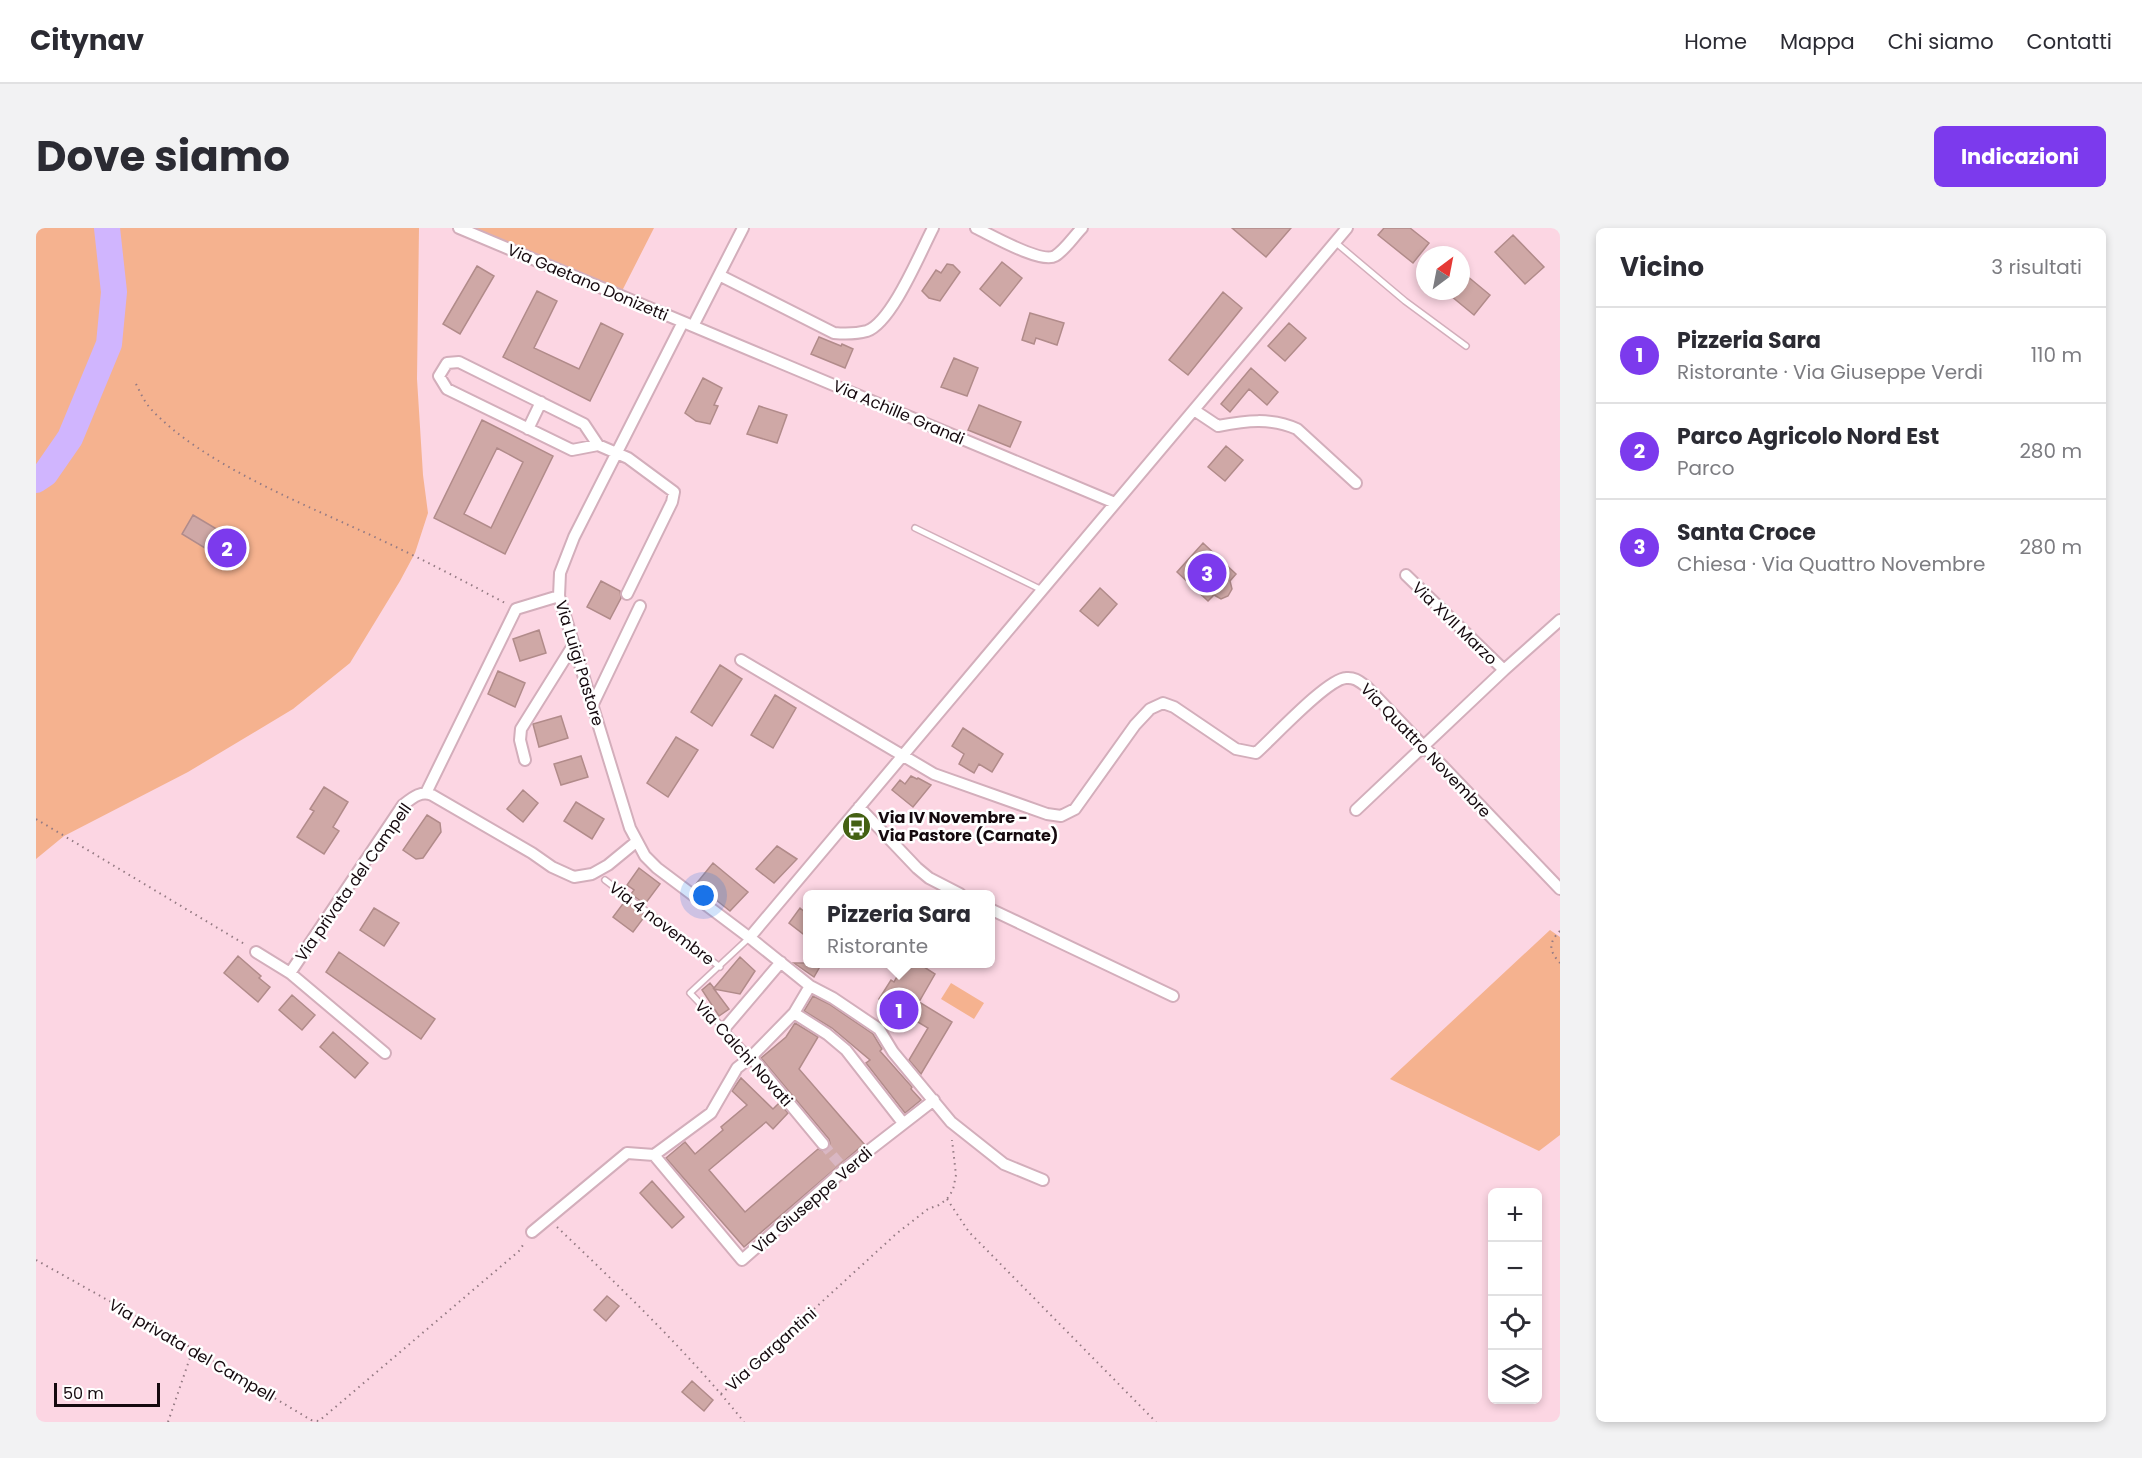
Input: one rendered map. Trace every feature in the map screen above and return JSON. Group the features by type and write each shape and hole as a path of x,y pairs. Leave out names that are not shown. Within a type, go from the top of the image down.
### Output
{"street":[{"name":"Via Gaetano Donizetti","path":"459,228 688,324"},
{"path":"688,324 719,275 743,228"},
{"path":"719,275 834,333 848,334 868,330 881,321 897,298 933,228"},
{"path":"976,228 1030,253 1048,258 1057,255 1082,228"},
{"path":"1043,1180 1004,1164 951,1122 893,1052 879,1029 833,998 810,986 750,937 1347,228"},
{"name":"Via Luigi Pastore","path":"688,324 617,453 566,555 560,573 559,596 636,842 657,868 750,937"},
{"name":"Via Achille Grandi","path":"688,324 1115,503"},
{"path":"598,445 572,450 447,388 440,376 447,363 459,362 541,402 584,424 598,445 628,458 674,492 672,502 627,594"},
{"path":"528,429 541,402"},
{"path":"1194,410 1218,426 1264,420 1285,423 1297,429 1356,483"},
{"name":"Via XVII Marzo","path":"1406,575 1504,670"},
{"path":"426,793 516,609 559,596"},
{"path":"593,704 640,606"},
{"name":"Via XVII Marzo","path":"1356,810 1560,620"},
{"path":"525,760 520,740 521,729 574,644"},
{"name":"Via Quattro Novembre","path":"741,660 934,774 1047,814 1061,816 1074,809 1150,709 1163,703 1174,707 1236,749 1256,753 1328,686 1344,678 1356,678 1560,889"},
{"name":"Via privata del Campell","path":"290,973 403,805 414,796 426,793 532,853 552,867 574,877 592,874 608,866 636,842"},
{"path":"859,807 917,868 929,878 952,890"},
{"path":"995,911 1173,996"},
{"name":"Via privata del Campell","path":"256,952 290,973 385,1053"},
{"path":"724,1029 781,962"},
{"path":"532,1232 627,1154 654,1155 711,1113 737,1068 751,1057 794,1013 810,986"},
{"path":"794,1013 827,1034 846,1050 903,1123"},
{"name":"Via Calchi Novati","path":"751,1057 824,1144"},
{"name":"Via Giuseppe Verdi","path":"654,1155 742,1260 842,1167 934,1101"}],"lane":[{"path":"1335,242 1405,301 1466,346"},
{"path":"915,528 1042,590"},
{"name":"Via 4 novembre","path":"605,880 720,967"},
{"path":"720,967 750,937"},
{"name":"Via Calchi Novati","path":"720,967 690,993 751,1057"}],"path":[{"path":"136,384 149,407 178,433 205,452 260,483 413,555 516,609"},
{"path":"36,819 256,952"},
{"path":"1560,931 1550,946 1552,954 1560,963"},
{"path":"951,1122 956,1175 953,1190 947,1199 969,1232 1156,1422"},
{"name":"Via Gargantini","path":"549,1219 608,1275 721,1394 896,1234 928,1209 947,1199"},
{"name":"Via privata del Campell","path":"36,1260 193,1349 311,1420 319,1421 519,1251 532,1232"},
{"path":"168,1422 193,1349"},
{"path":"721,1394 744,1422"}],"shaded area":[{"path":"36,228 419,228 417,379 423,475 428,513 415,553 350,663 293,709 188,772 64,836 36,859"},
{"path":"457,228 654,228 622,291"},
{"path":"1550,930 1560,937 1560,1135 1539,1151 1390,1079"},
{"path":"951,983 984,1003 974,1019 941,999"}],"building":[{"path":"1232,228 1291,228 1266,257"},
{"path":"1384,228 1410,228 1429,243 1427,246 1416,246 1416,259 1413,263 1378,235"},
{"path":"1513,235 1544,267 1525,284 1495,252"},
{"path":"1002,262 1022,278 1000,306 980,289"},
{"path":"947,264 953,265 960,272 940,301 929,298 922,291 936,270 941,273"},
{"path":"477,266 494,276 460,334 443,324"},
{"path":"1470,278 1490,295 1474,315 1456,300 1470,300"},
{"path":"537,291 557,301 534,348 579,369 601,323 623,334 590,401 503,357"},
{"path":"1223,292 1242,308 1188,375 1169,360"},
{"path":"1030,313 1064,323 1057,345 1036,338 1034,344 1022,340"},
{"path":"1289,323 1306,338 1285,361 1268,346"},
{"path":"819,337 853,349 845,368 811,354"},
{"path":"954,358 978,368 967,396 941,387"},
{"path":"1251,368 1278,392 1267,405 1249,389 1230,412 1221,404"},
{"path":"703,378 722,388 714,405 718,406 710,424 696,421 685,413"},
{"path":"979,405 1021,422 1010,447 968,430"},
{"path":"759,406 787,415 777,443 747,434"},
{"path":"482,420 553,456 505,554 434,518","holes":["497,448 523,462 491,528 464,514"]},
{"path":"1226,446 1243,460 1225,481 1208,467"},
{"path":"193,515 230,537 218,556 182,534"},
{"path":"1203,543 1236,574 1230,581 1232,589 1228,596 1221,599 1214,595 1208,601 1177,572"},
{"path":"601,581 620,591 621,598 610,619 587,607"},
{"path":"1100,588 1117,604 1098,626 1080,611"},
{"path":"539,630 546,653 520,661 513,639"},
{"path":"720,665 742,679 712,726 691,712"},
{"path":"498,671 525,683 515,707 488,694"},
{"path":"775,695 796,708 773,748 751,735"},
{"path":"561,716 568,738 539,747 533,724"},
{"path":"963,728 1003,754 992,772 979,764 974,773 959,764 964,754 952,746"},
{"path":"676,737 698,750 668,797 647,783"},
{"path":"581,756 588,777 561,785 554,764"},
{"path":"911,776 931,785 913,807 892,790 900,780 905,784"},
{"path":"324,787 348,802 333,827 339,831 324,854 297,837 314,811 310,809"},
{"path":"523,790 538,803 523,822 507,809"},
{"path":"576,802 604,819 592,839 564,821"},
{"path":"427,815 440,823 441,832 423,858 416,859 403,850"},
{"path":"777,846 797,859 774,883 756,869"},
{"path":"713,863 748,892 730,911 696,884"},
{"path":"639,868 660,884 645,904 631,894 634,890 627,885"},
{"path":"625,901 645,916 633,932 613,917"},
{"path":"374,908 399,923 384,946 360,930"},
{"path":"800,908 803,911 803,934 789,923"},
{"path":"339,952 435,1019 421,1039 326,972"},
{"path":"238,956 270,987 258,1002 224,973"},
{"path":"740,957 755,971 740,994 714,989 729,1009 719,1016 702,990 710,983 714,988"},
{"path":"794,963 803,963 803,968 819,968 814,977"},
{"path":"902,968 926,968 935,974 919,1002 952,1022 921,1074 909,1060 928,1028 879,999 891,980 894,982"},
{"path":"292,995 315,1015 302,1030 279,1010"},
{"path":"813,996 829,1004 873,1034 882,1049 880,1051 921,1100 905,1113 866,1063 870,1060 832,1028 804,1011"},
{"path":"795,1023 818,1037 799,1069 864,1144 744,1247 666,1158 685,1142 695,1154 723,1130 721,1127 747,1105 732,1091 741,1078 773,1109 779,1103 788,1113 773,1129 766,1122 709,1170 745,1212 818,1149 824,1151 828,1149 829,1139 761,1058 786,1037"},
{"path":"333,1032 368,1063 355,1078 320,1047"},
{"path":"652,1181 684,1217 672,1228 640,1193"},
{"path":"607,1296 619,1306 606,1321 594,1310"},
{"path":"692,1381 713,1400 704,1411 682,1392"}],"waterway":[{"path":"36,480 45,474 70,438 109,344 114,292 107,228"}],"tunnel":[{"path":"823,1144 840,1164"}],"place":[{"name":"Parco Agricolo Nord Est","path":"227,548"},
{"name":"Santa Croce","path":"1207,573"},
{"name":"Via IV Novembre - Via Pastore (Carnate)","path":"857,826"},
{"name":"Pizzeria Sara","path":"899,1010"}]}
